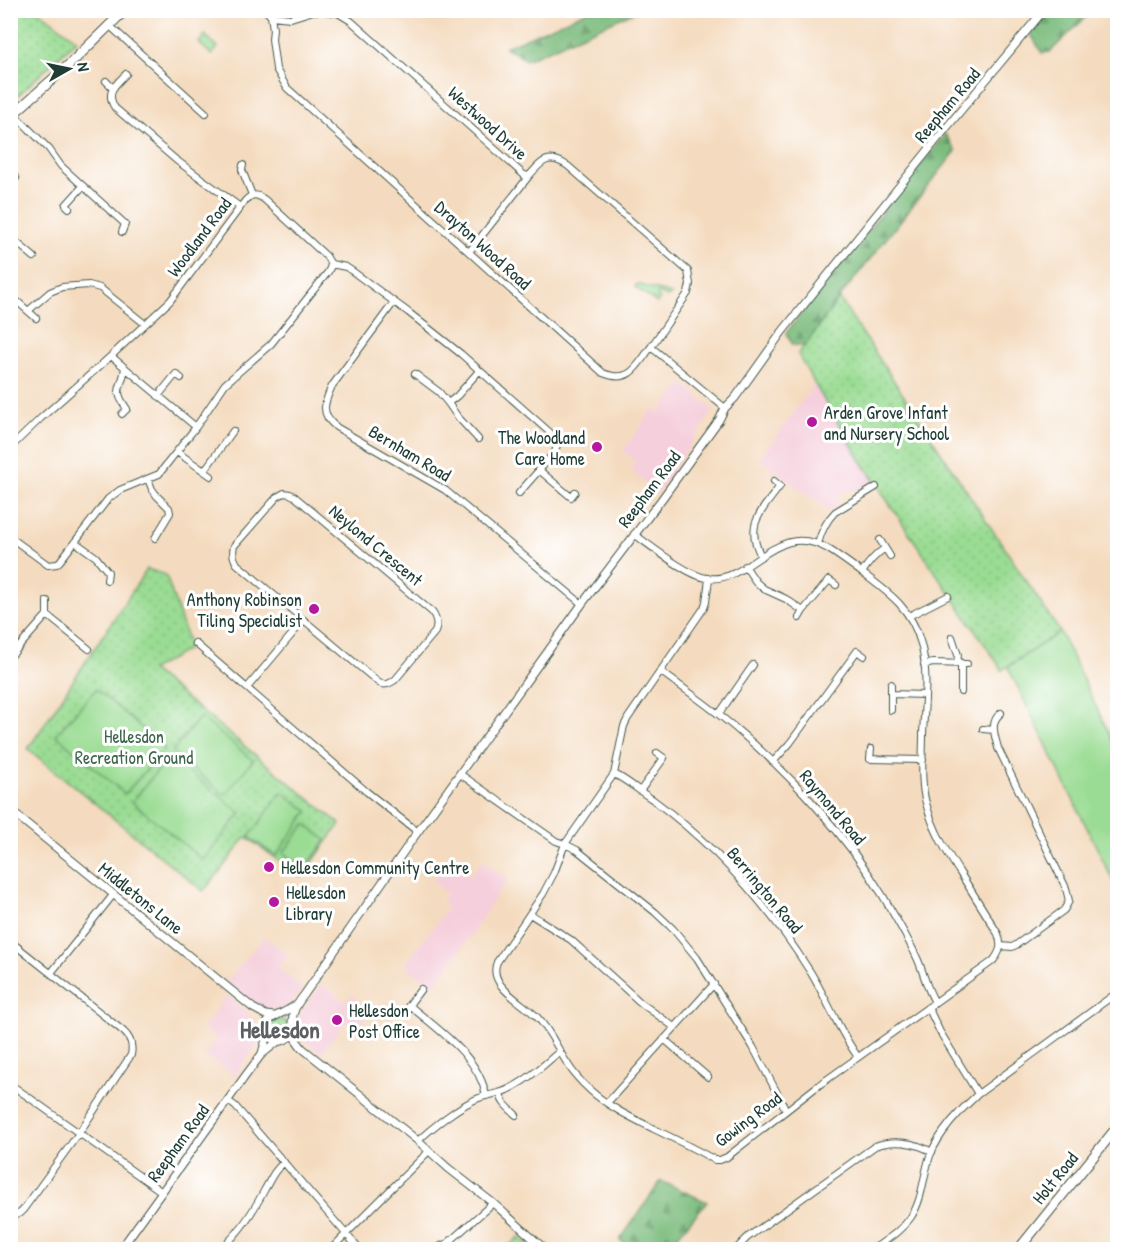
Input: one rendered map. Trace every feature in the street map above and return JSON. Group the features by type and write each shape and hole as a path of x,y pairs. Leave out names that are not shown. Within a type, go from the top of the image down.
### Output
{"main road":[{"path":"12,115 71,63 125,10"},
{"name":"Holt Road","path":"1018,1250 1118,1126"}],"street":[{"path":"265,10 271,16"},
{"name":"Westwood Drive","path":"271,16 291,18 325,10 338,13 360,29 524,175 529,176 541,162 558,159 568,166 688,271 690,284 688,293 651,347"},
{"name":"Reepham Road","path":"120,1250 261,1055 270,1019 288,1011 298,1002 582,604 675,482 725,408 735,398 782,332 1044,10"},
{"name":"Drayton Wood Road","path":"271,16 276,69 287,88 603,373 615,378 628,374 651,347"},
{"path":"109,25 206,113"},
{"path":"126,74 113,88 110,95 116,108 176,160 240,207"},
{"path":"106,81 113,88"},
{"path":"12,115 49,149 61,166 125,224"},
{"path":"243,165 242,170 252,195"},
{"path":"10,172 16,178"},
{"path":"10,184 22,172"},
{"path":"469,252 529,176"},
{"path":"66,205 83,186"},
{"name":"Woodland Road","path":"10,448 170,301 240,207 252,195 265,200 326,256 331,264 346,267 352,271 460,354 555,437 557,445 555,452 519,493"},
{"path":"122,232 130,218"},
{"path":"12,241 34,257"},
{"path":"10,537 48,565 57,564 108,499 114,494 159,474 196,427 225,384 271,344 328,272 331,264"},
{"path":"28,311 50,292 62,287 89,285 100,288 146,324"},
{"path":"10,295 36,318"},
{"name":"Bernham Road","path":"394,302 332,387 326,398 325,412 328,421 445,490 582,604"},
{"path":"651,347 725,408"},
{"path":"111,356 196,427"},
{"path":"122,414 127,409 118,397 118,391 124,378 125,368"},
{"path":"158,396 179,376 170,369"},
{"path":"448,403 479,371"},
{"path":"415,374 439,392 478,439"},
{"path":"204,471 233,431"},
{"path":"177,452 210,476"},
{"path":"539,470 571,497 575,492"},
{"path":"148,479 152,489 169,508 170,513 155,538"},
{"path":"760,556 753,539 754,526 777,484 785,479"},
{"path":"818,544 820,535 835,512 876,487"},
{"path":"868,492 872,499"},
{"name":"Neylond Crescent","path":"284,493 294,496 432,612 436,618 437,628 395,680 382,685 304,620 237,564 233,555 234,546 277,497 284,493"},
{"path":"634,534 686,571 709,579 730,574 789,542 808,541 829,549 890,594 909,616 921,644 925,695 923,782 925,800 933,826 998,934 1001,946 1012,947 1064,910 1069,902 1069,896 998,748 994,722 1001,713"},
{"path":"880,540 890,556"},
{"path":"75,542 96,557 109,574"},
{"path":"862,573 885,548"},
{"path":"745,567 764,589 786,599 803,611"},
{"path":"799,618 834,573"},
{"path":"614,774 624,726 704,608 709,579"},
{"path":"829,580 836,585"},
{"path":"936,592 939,600"},
{"path":"909,616 948,596"},
{"path":"10,657 47,615 47,601"},
{"path":"47,615 89,649"},
{"path":"246,688 304,620"},
{"path":"81,642 86,636"},
{"path":"952,637 962,663 961,692"},
{"path":"195,644 367,792 418,832"},
{"path":"850,647 864,656"},
{"path":"773,762 814,710 813,705 824,691 829,690 857,651"},
{"path":"924,665 962,663"},
{"path":"719,714 753,665"},
{"name":"Raymond Road","path":"660,671 719,714 773,762 812,802 882,894 918,961 935,1002"},
{"path":"891,684 891,710"},
{"path":"891,694 925,695"},
{"path":"983,729 994,730"},
{"path":"870,767 871,749"},
{"path":"640,791 669,751"},
{"path":"657,753 664,758"},
{"path":"870,759 923,760"},
{"path":"460,774 556,841 577,850 667,924 697,958 714,984 753,1047 786,1110"},
{"name":"Berrington Road","path":"614,774 682,822 736,874 785,934 812,975 858,1057"},
{"name":"Gowing Road","path":"614,774 565,844 543,894 501,954 495,967 496,974 502,988 539,1019 568,1066 591,1091 627,1115 715,1160 727,1157 814,1088 993,961 1001,946"},
{"name":"Middletons Lane","path":"10,810 253,1008 266,1015 276,1016"},
{"path":"51,973 113,895"},
{"path":"530,915 571,940 641,1003 674,1028"},
{"path":"10,941 129,1036 132,1049 131,1056 79,1133 20,1213 10,1218"},
{"path":"607,1103 714,984"},
{"path":"404,1013 421,989"},
{"path":"872,1250 904,1226 912,1215 932,1152 964,1106 1118,992"},
{"name":"Reepham Road","path":"261,1055 290,1035 298,1002"},
{"path":"409,1005 465,1053 483,1085 486,1096"},
{"path":"928,1007 940,1032 978,1094"},
{"name":"Middletons Lane","path":"253,1008 266,1030"},
{"path":"276,1016 286,1018 292,1027 294,1037 302,1048 429,1150 546,1250"},
{"path":"266,1030 269,1037 302,1048"},
{"path":"664,1039 708,1077"},
{"path":"418,1141 462,1107 522,1082 560,1051"},
{"path":"10,1084 162,1192"},
{"path":"500,1093 500,1098 516,1115"},
{"path":"228,1101 235,1106 360,1250"},
{"path":"735,1250 748,1237 875,1146 884,1143 908,1143 924,1147 932,1152"},
{"path":"330,1250 429,1150"},
{"path":"219,1250 237,1233 266,1188 271,1176 284,1162"},
{"path":"439,1247 448,1244 493,1203"}],"shaded area":[{"path":"683,383 711,408 712,413 657,494 630,469 635,462 623,451 653,408 659,412"},
{"name":"Arden Grove Infant and Nursery School","path":"814,385 875,482 858,492 848,489 839,494 837,507 830,511 759,459"},
{"path":"448,861 470,876 482,861 507,879 470,937 433,986 405,965 448,907 441,902 446,894 432,880"},
{"path":"264,937 288,955 279,969 303,988 286,1008 264,1011 226,982"},
{"path":"322,983 345,1002 351,995 372,1011 357,1031 346,1022 321,1054 301,1038 298,1017"},
{"path":"227,995 257,1022 259,1043 235,1076 205,1056 217,1039 203,1028"}],"green space":[{"path":"17,10 39,11 77,40 11,102 11,15"},
{"path":"590,10 636,11 526,60 505,47"},
{"path":"1049,11 1092,11 1050,52 1042,53 1030,33"},
{"path":"205,35 218,47 212,55 199,43"},
{"path":"945,134 956,151 839,298 805,346 793,345 786,333"},
{"path":"637,284 671,294 667,297 659,293 657,297 660,299 657,303 635,287"},
{"path":"839,298 1060,632 1002,670 859,457 798,354"},
{"name":"Hellesdon Recreation Ground","path":"147,569 166,575 191,644 187,650 151,670 340,824 302,877 246,837 203,891 28,749"},
{"path":"1060,632 1117,750 1117,889 1008,667"},
{"path":"96,689 165,748 125,794 56,735"},
{"path":"200,717 253,760 225,795 172,752"},
{"path":"169,756 241,813 203,860 132,802"},
{"path":"282,792 308,811 276,856 249,837"},
{"path":"305,824 326,840 305,869 283,853"},
{"path":"279,1019 286,1022 289,1029 286,1036 279,1039 272,1036 269,1029 272,1022"},
{"path":"661,1181 707,1202 666,1249 631,1249 620,1240"},
{"path":"519,1237 534,1249 506,1249"}],"place":[{"name":"Arden Grove Infant and Nursery School","path":"812,422"},
{"name":"The Woodland Care Home","path":"597,447"},
{"name":"Anthony Robinson Tiling Specialist","path":"314,609"},
{"name":"Hellesdon Community Centre","path":"269,867"},
{"name":"Hellesdon Library","path":"274,902"},
{"name":"Hellesdon Post Office","path":"337,1020"}],"district":[{"name":"Hellesdon","path":"280,1029"}]}
